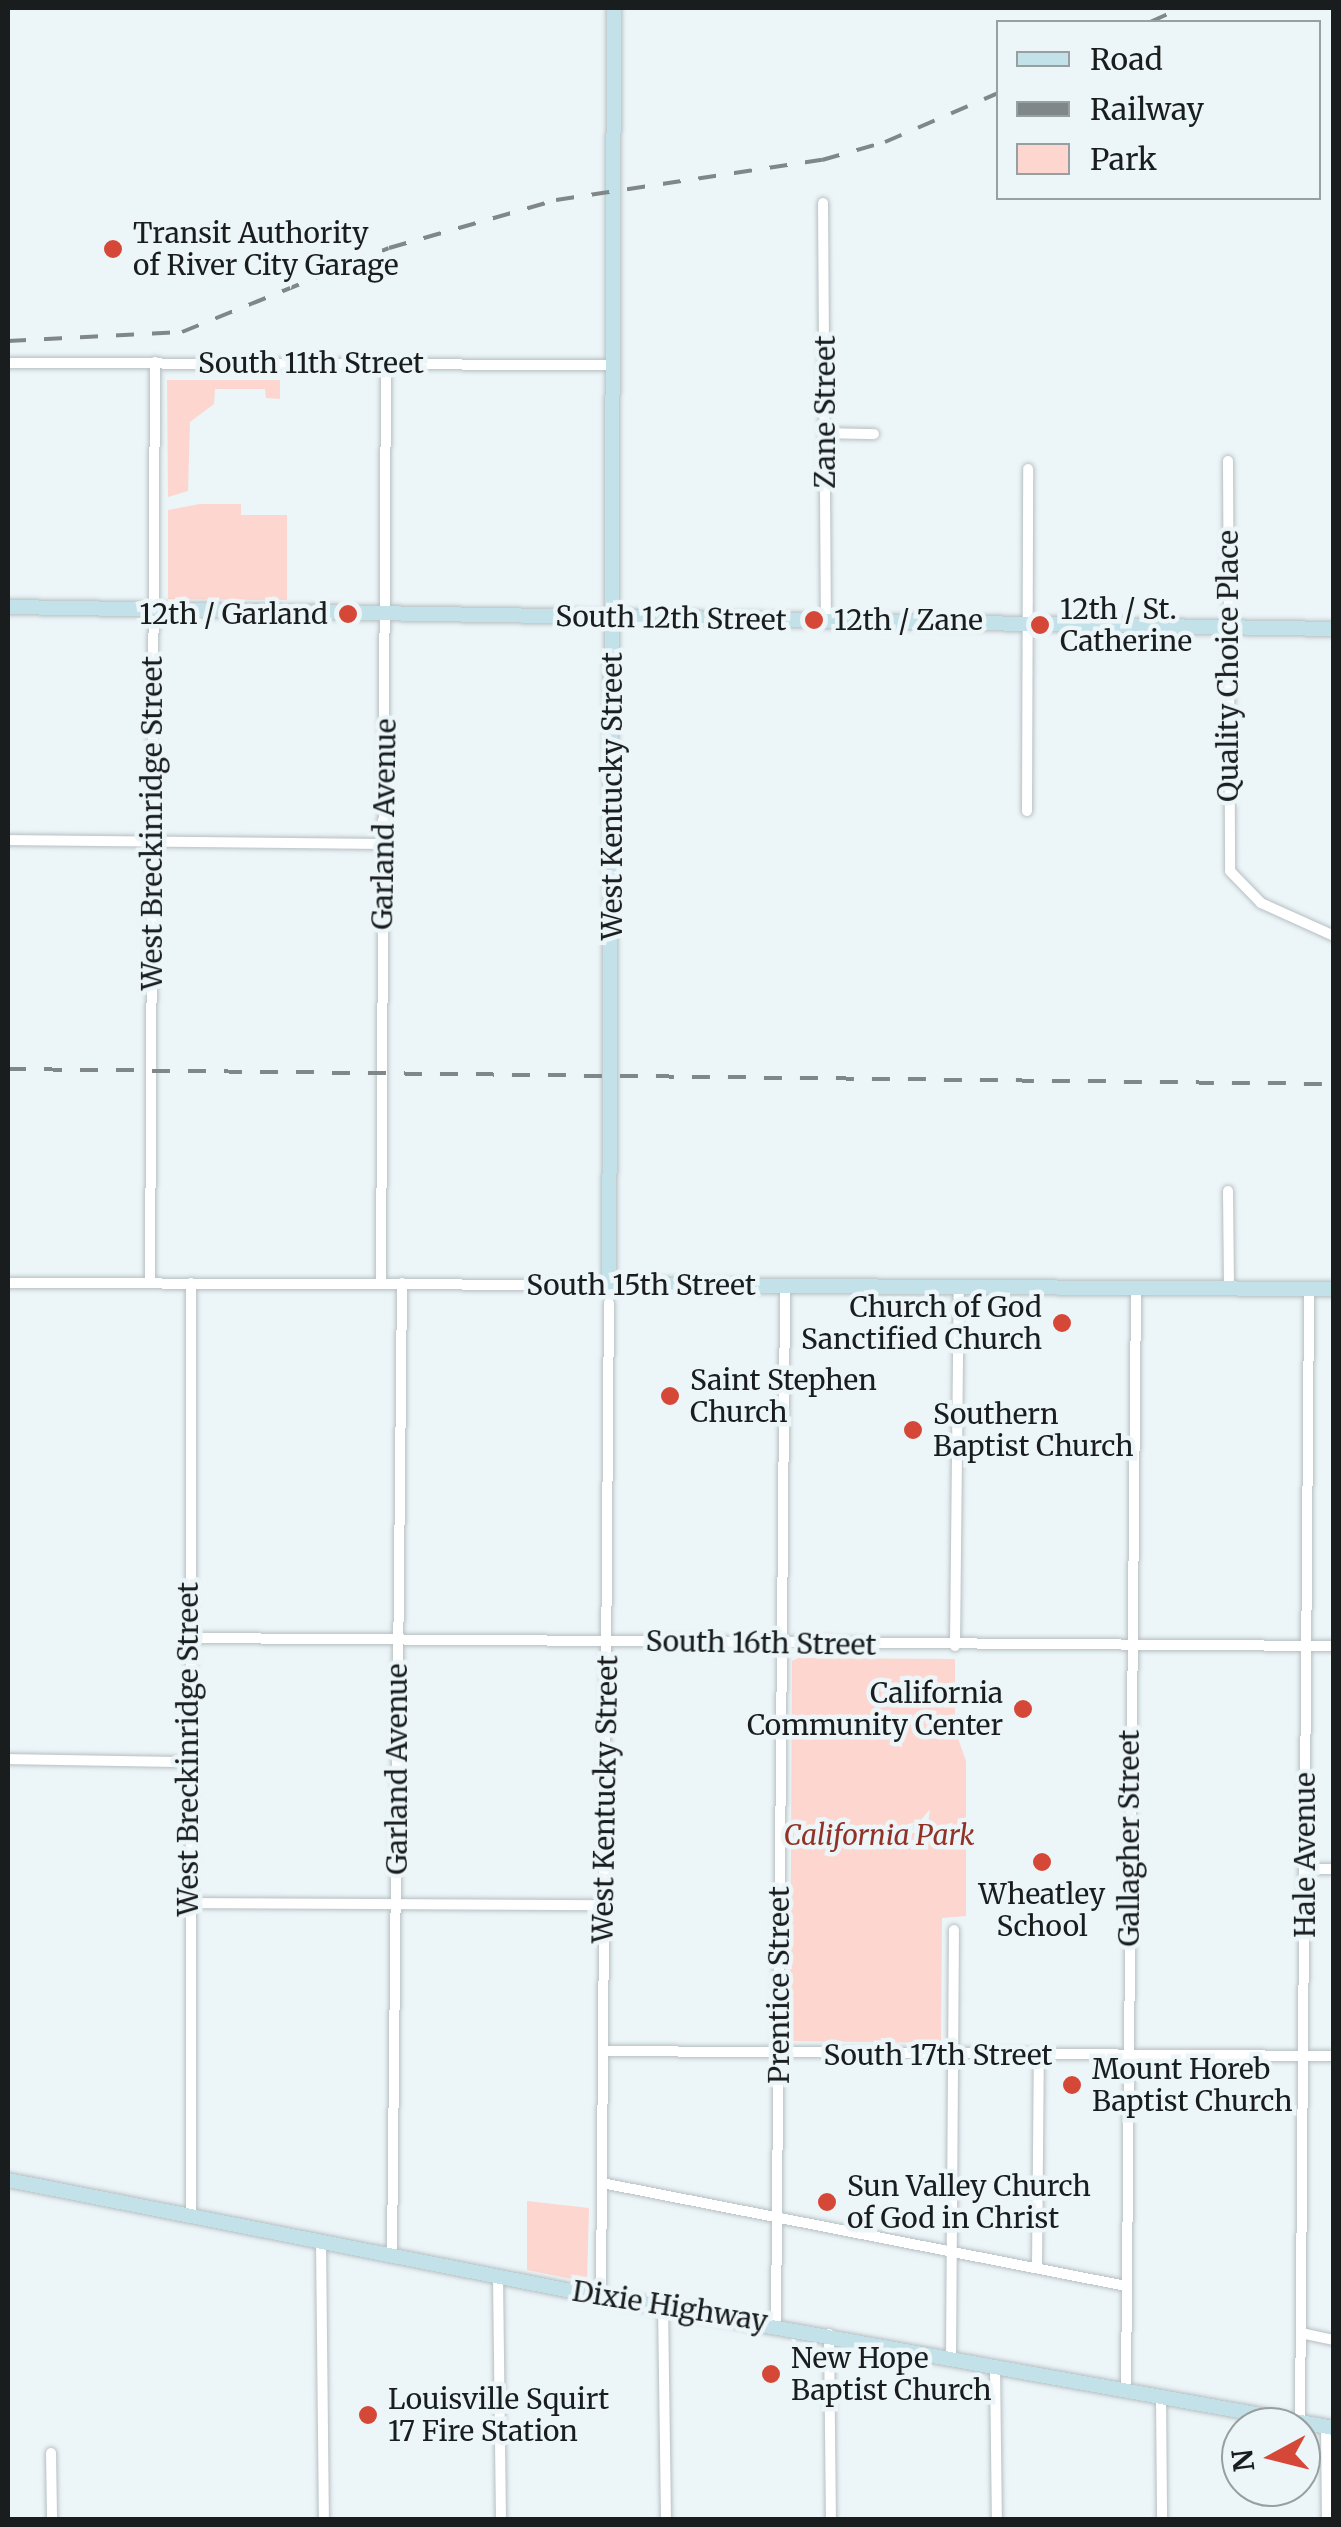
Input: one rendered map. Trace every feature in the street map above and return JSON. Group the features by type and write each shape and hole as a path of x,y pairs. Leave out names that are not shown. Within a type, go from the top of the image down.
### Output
{"street":[{"name":"West Kentucky Street","path":"609,1285 614,8"},
{"name":"Zane Street","path":"824,203 826,620"},
{"name":"West Breckinridge Street","path":"150,1283 154,362"},
{"name":"South 11th Street","path":"8,363 614,364"},
{"name":"Garland Avenue","path":"381,1283 386,364"},
{"path":"825,433 874,434"},
{"name":"Quality Choice Place","path":"1228,462 1230,870 1261,904 1334,936"},
{"path":"1027,811 1028,468"},
{"name":"South 12th Street","path":"8,607 1334,629"},
{"path":"8,840 382,844"},
{"path":"1228,1191 1230,1288"},
{"name":"South 15th Street","path":"8,1283 1334,1289"},
{"name":"West Breckinridge Street","path":"191,1283 187,1762 191,2215"},
{"name":"Garland Avenue","path":"392,2255 402,1283"},
{"name":"Prentice Street","path":"776,2324 785,1286"},
{"path":"955,1646 960,1287"},
{"name":"Gallagher Street","path":"1126,2389 1136,1288"},
{"name":"Hale Avenue","path":"1300,2407 1310,1289"},
{"name":"West Kentucky Street","path":"601,2294 609,1303"},
{"name":"South 16th Street","path":"188,1638 1130,1648 1334,1646"},
{"path":"8,1759 187,1762"},
{"path":"1305,1869 1334,1869"},
{"path":"187,1902 604,1905"},
{"path":"951,2356 954,1930"},
{"name":"South 17th Street","path":"603,2050 778,2056 1334,2056"},
{"path":"1037,2267 1039,2054"},
{"name":"Dixie Highway","path":"8,2180 498,2276 1221,2407"},
{"path":"602,2183 1126,2286"},
{"path":"321,2241 324,2520"},
{"path":"498,2276 500,2520"},
{"path":"663,2303 666,2520"},
{"path":"1301,2333 1334,2340"},
{"path":"829,2334 831,2520"},
{"path":"995,2365 997,2520"},
{"path":"1161,2396 1162,2520"},
{"path":"1327,2520 1330,2427"},
{"path":"51,2453 52,2520"}],"green space":[{"path":"167,380 280,380 280,399 266,398 265,389 215,389 214,404 190,422 188,491 168,497"},
{"path":"200,504 241,504 241,515 287,515 287,600 168,599 168,510"},
{"name":"California Park","path":"955,1659 955,1730 966,1761 966,1916 942,1918 941,2043 790,2041 792,1661"},
{"path":"527,2201 589,2208 587,2282 527,2270"}],"railway":[{"path":"1155,20 1182,8"},
{"path":"8,341 182,332 389,248 556,200 822,160 885,142 996,94"},
{"path":"8,1069 1334,1084"}],"place":[{"name":"Transit Authority of River City Garage","path":"113,249"},
{"name":"12th / Garland","path":"348,614"},
{"name":"12th / Zane","path":"814,620"},
{"name":"12th / St. Catherine","path":"1040,625"},
{"name":"Church of God Sanctified Church","path":"1062,1323"},
{"name":"Saint Stephen Church","path":"670,1396"},
{"name":"Southern Baptist Church","path":"913,1430"},
{"name":"California Community Center","path":"1023,1709"},
{"name":"Wheatley School","path":"1042,1862"},
{"name":"Mount Horeb Baptist Church","path":"1072,2085"},
{"name":"Sun Valley Church of God in Christ","path":"827,2202"},
{"name":"New Hope Baptist Church","path":"771,2374"},
{"name":"Louisville Squirt 17 Fire Station","path":"368,2415"}]}
